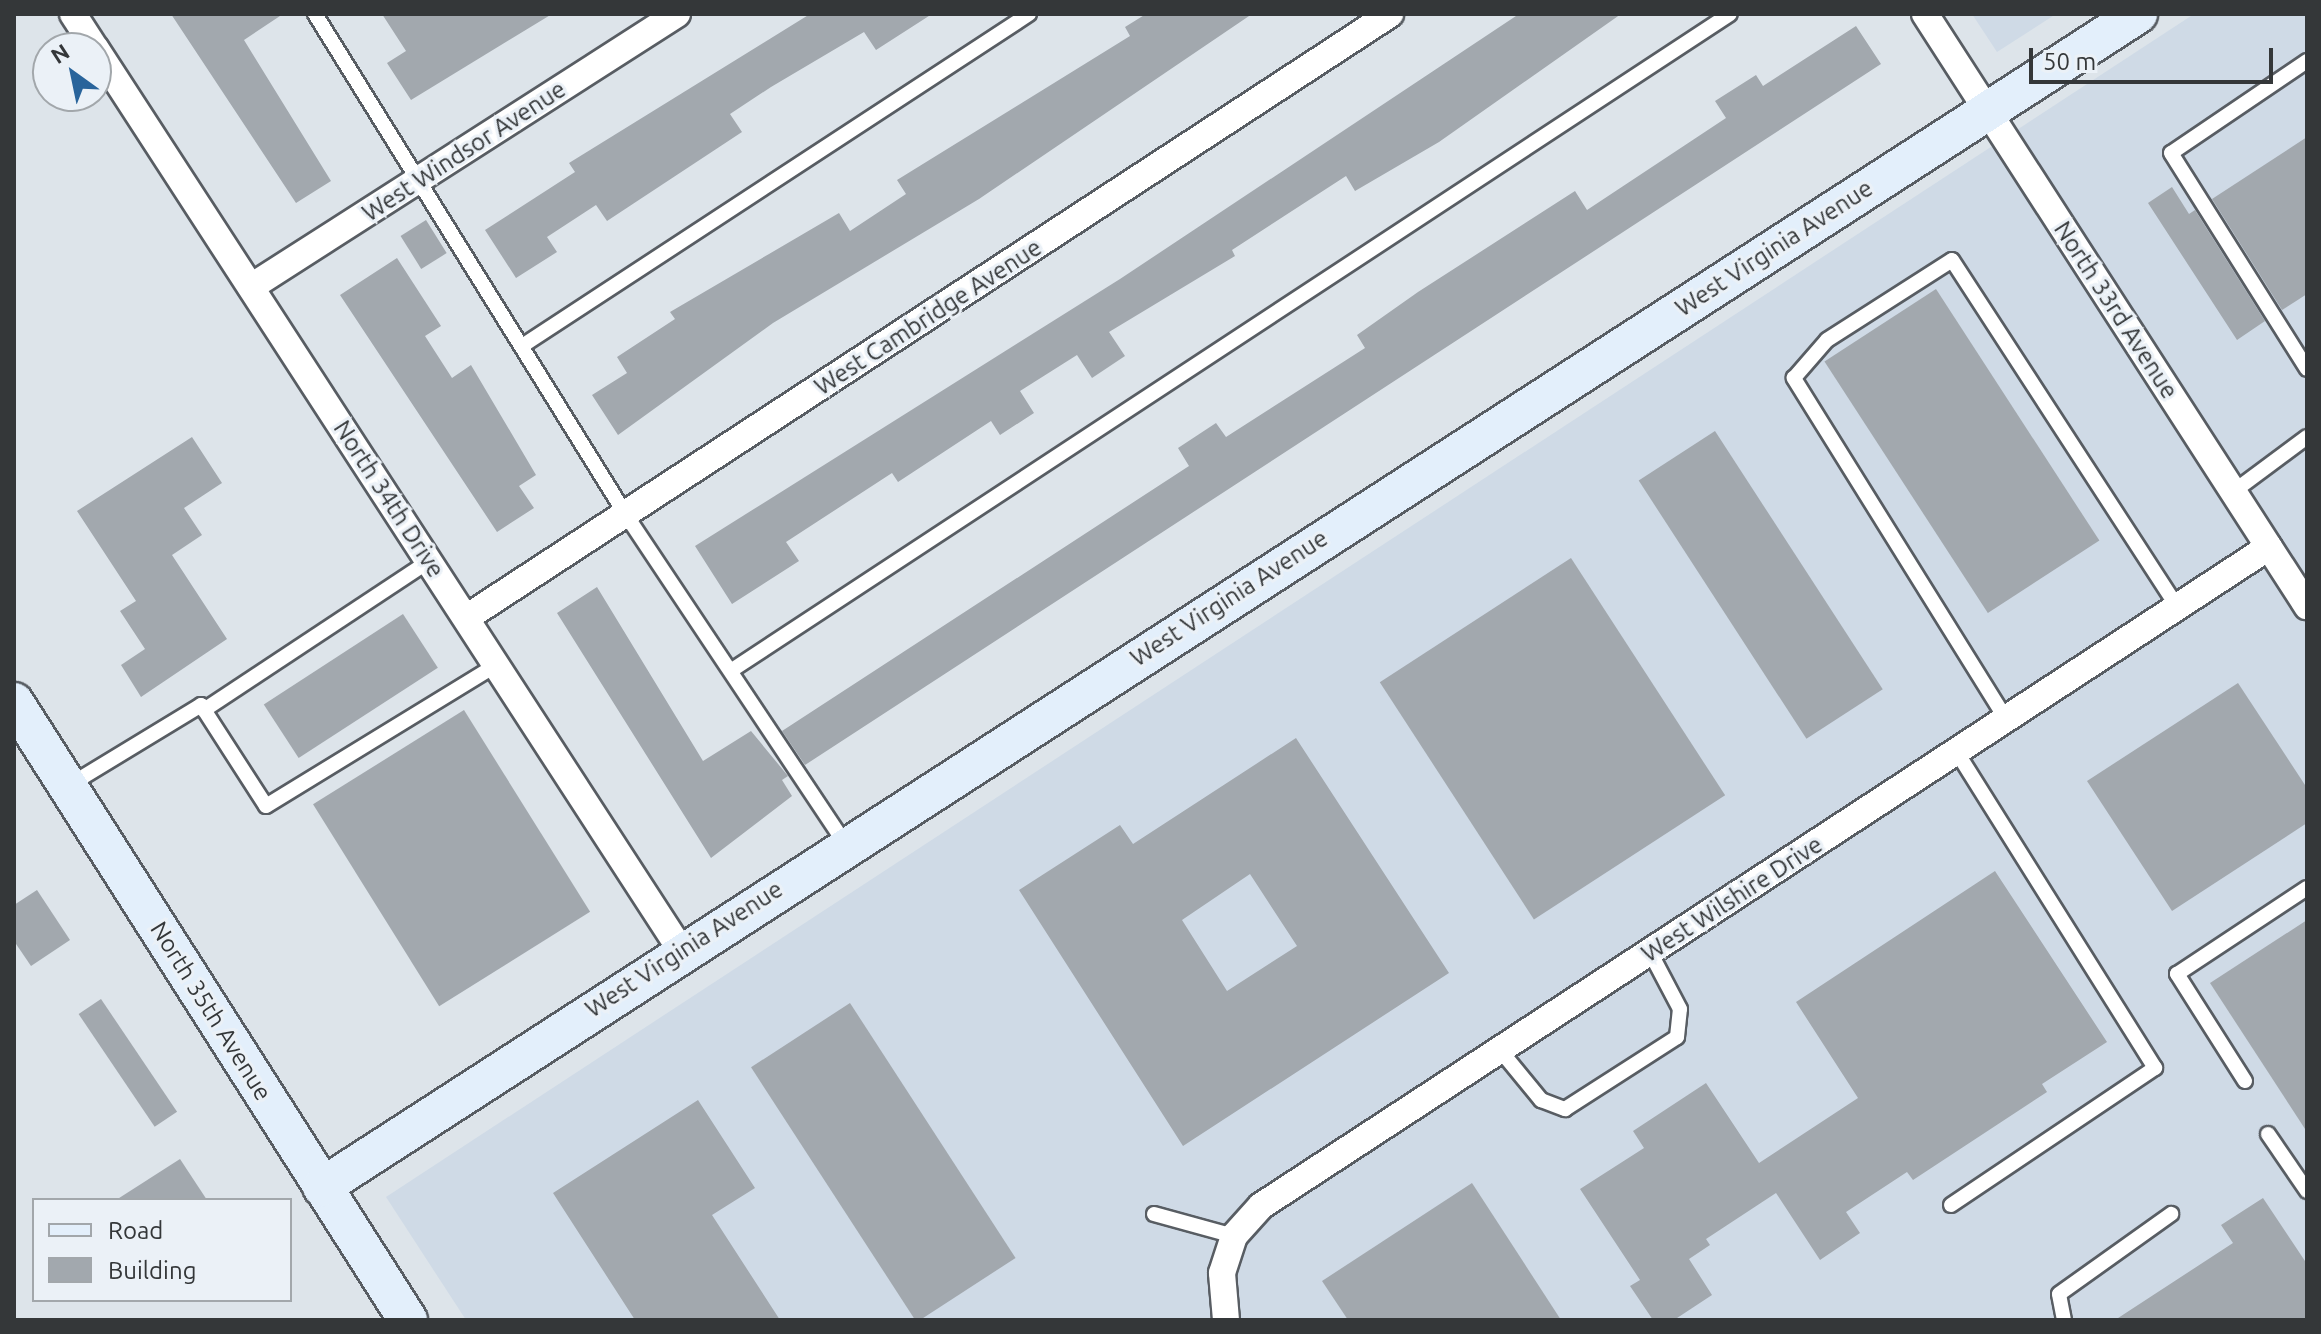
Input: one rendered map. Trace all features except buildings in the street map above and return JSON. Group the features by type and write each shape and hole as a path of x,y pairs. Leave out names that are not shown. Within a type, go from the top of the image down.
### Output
{"street":[{"name":"North 34th Drive","path":"73,14 85,32"},
{"name":"West Windsor Avenue","path":"251,287 677,14"},
{"name":"West Cambridge Avenue","path":"466,618 1390,14"},
{"name":"West Virginia Avenue","path":"322,1187 681,950 2138,14"},
{"name":"North 33rd Avenue","path":"1931,16 1987,111 2307,606"},
{"name":"North 34th Drive","path":"112,73 681,950"},
{"name":"West Wilshire Drive","path":"1226,1320 1222,1273 1234,1236 1261,1206 2269,547"},
{"name":"North 35th Avenue","path":"14,702 408,1320"}],"lane":[{"path":"522,346 1029,14"},
{"path":"732,670 1730,14"},
{"path":"320,16 416,181 626,515 846,845"},
{"path":"2307,61 2171,153 2307,369"},
{"path":"2006,719 1794,378 1799,364 1827,340 1952,260 2177,607"},
{"path":"2233,492 2307,439"},
{"path":"204,710 429,561"},
{"path":"68,786 201,705 266,806 496,665"},
{"path":"1951,1205 2155,1068 1957,752"},
{"path":"2245,1081 2177,974 2307,888"},
{"path":"1500,1050 1541,1100 1565,1109 1677,1037 1680,1009 1650,952"},
{"path":"2268,1134 2307,1191"},
{"path":"1154,1214 1234,1236"},
{"path":"2064,1320 2059,1294 2171,1214"}],"shaded area":[{"path":"1972,14 2056,14 1997,52"},
{"path":"2194,14 2307,14 2307,1320 466,1320 386,1197"}]}
